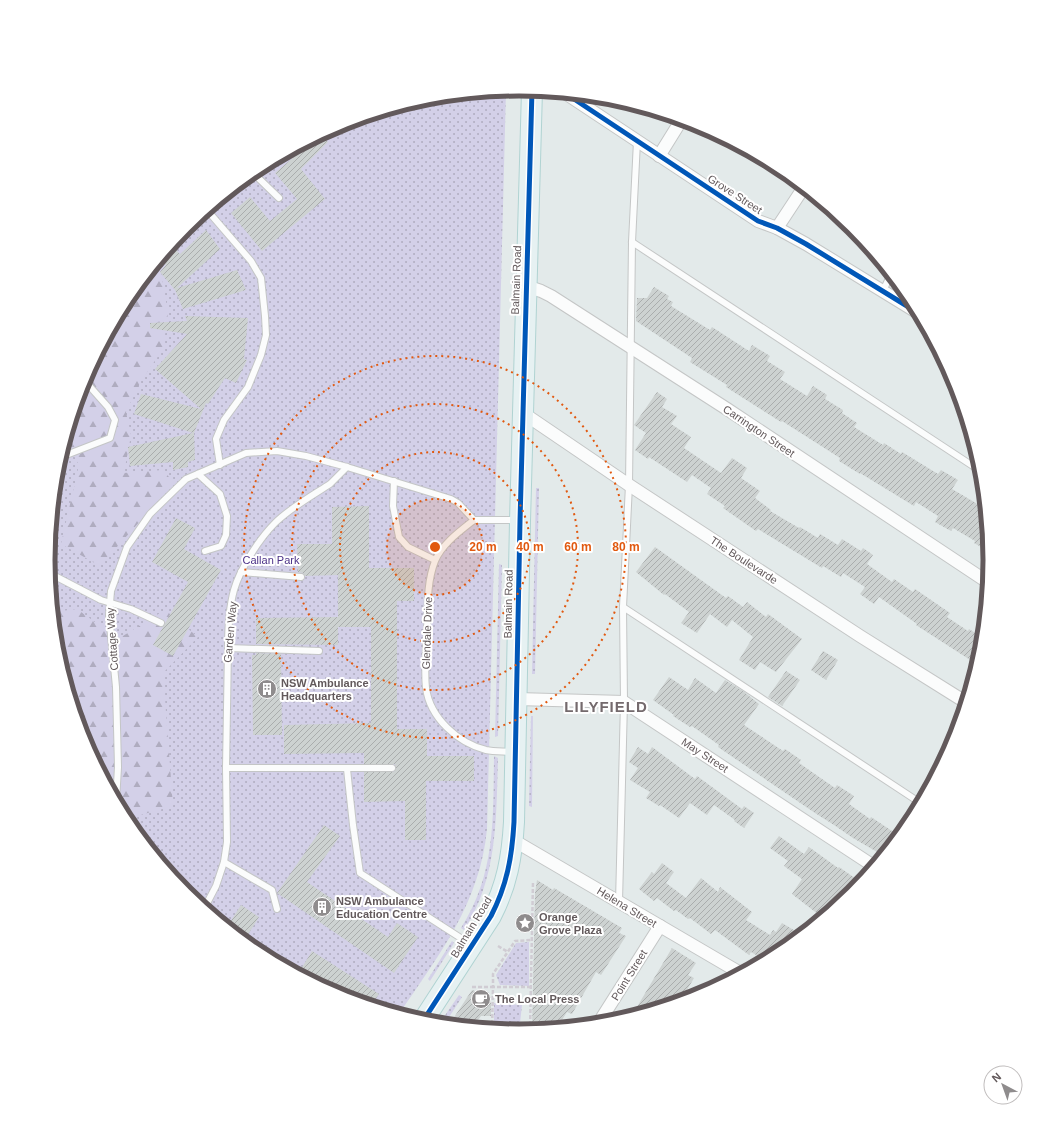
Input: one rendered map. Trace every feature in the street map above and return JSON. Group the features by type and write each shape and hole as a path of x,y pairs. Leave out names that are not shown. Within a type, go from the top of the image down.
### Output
{"main road":[{"name":"Balmain Road","path":"427,1016 500,899 509,867 513,840 532,96"}],"street":[{"name":"Grove Street","path":"573,99 758,221 777,228 806,244 909,307"},
{"path":"659,156 679,124"},
{"path":"777,228 801,191"},
{"name":"Carrington Street","path":"526,286 551,296 631,346 983,579"},
{"name":"The Boulevarde","path":"523,413 629,485 962,700"},
{"path":"517,698 624,702"},
{"name":"May Street","path":"624,702 871,864"},
{"name":"Helena Street","path":"513,840 737,971"},
{"name":"Point Street","path":"602,1017 660,926"}],"lane":[{"path":"619,902 624,702 623,607 629,485 632,242 636,141"},
{"path":"257,177 279,198"},
{"path":"210,214 250,261 261,278 266,335 261,355 248,386 224,420 216,439 220,465"},
{"path":"632,242 974,467"},
{"path":"883,291 889,279"},
{"path":"68,454 110,438 115,420 108,407 89,386"},
{"name":"Cottage Way","path":"116,792 118,767 116,687 109,615 111,591 127,547 150,514 186,479 246,453 277,451 306,456 347,467"},
{"path":"347,467 451,499 458,503 474,520 520,520"},
{"name":"Garden Way","path":"207,904 216,886 224,862 227,842 226,768 228,628 234,591 241,572 263,537 276,522 330,484 347,467"},
{"path":"198,474 220,494 227,516 226,535 221,546 205,551"},
{"path":"394,481 393,506 399,537 408,547 435,560"},
{"name":"Glendale Drive","path":"474,520 447,543 435,560 430,580 425,670 426,689 431,706 436,715 452,732 470,743 488,750 515,752"},
{"path":"241,572 301,577"},
{"path":"56,577 87,594 131,609 161,624"},
{"path":"623,607 917,801"},
{"path":"228,648 319,651"},
{"path":"226,768 392,768"},
{"path":"348,769 352,825 360,874 472,946"},
{"path":"224,862 272,890 277,909"}],"path":[{"path":"530,1025 533,881"},
{"path":"492,1024 493,974 515,941 532,940"},
{"path":"498,946 508,952"},
{"path":"472,987 531,987"}],"green space":[{"name":"Callan Park","path":"506,96 487,829 483,856 476,881 467,904 443,949 402,1010 342,990 287,963 261,947 213,910 170,867 133,819 117,793 90,738 80,710 71,681 59,621 56,591 56,530 64,470 71,440 90,383 117,328 133,302 170,254 191,232 213,211 261,174 287,158 342,131 399,112 429,105 459,100"},
{"path":"160,267 168,313 163,349 141,381 126,412 131,435 124,473 163,470 174,483 100,566 61,544 79,465 69,449 71,440 80,411 90,383 103,355 133,302"},
{"path":"536,488 539,488 535,674 532,674"},
{"path":"499,564 502,565 498,736 495,737"},
{"path":"77,609 118,639 165,610 198,637 163,673 173,806 132,817 117,793 90,738 80,710 64,651 58,611"},
{"path":"531,716 533,716 532,807 529,806"},
{"path":"494,756 498,758 497,803 493,847 483,890 475,910 464,930 461,928 481,887 487,866 492,823"},
{"path":"452,941 454,943 430,981 428,979"},
{"path":"529,942 529,986 500,985 496,975 516,943"},
{"path":"459,995 462,997 448,1019 443,1018"},
{"path":"494,1003 522,1005 520,1025 494,1024"}],"building":[{"path":"325,139 328,142 301,169 325,199 262,251 231,213 250,197 270,221 297,199 275,173 301,151"},
{"path":"206,230 220,249 177,288 237,270 246,290 183,309 175,290 160,272 166,265 164,262 167,257 176,250 180,254"},
{"path":"654,287 669,296 667,299 673,302 671,306 710,330 712,327 749,351 752,345 770,356 767,361 785,372 780,379 807,396 813,386 827,395 825,399 843,410 842,413 857,423 854,427 883,445 884,443 901,454 902,452 938,474 941,470 958,480 952,489 981,506 984,548 974,543 975,541 953,528 951,531 935,522 938,516 916,502 914,506 839,461 840,458 726,387 727,385 690,362 692,358 636,321 637,298 647,298"},
{"path":"185,316 248,318 244,359 247,360 236,383 225,378 208,404 206,403 194,433 195,460 188,462 188,467 173,470 173,462 130,466 128,447 193,433 134,414 141,394 201,409 155,369 187,334 150,328 150,323 187,321"},
{"path":"657,392 667,399 662,407 677,416 671,424 691,437 684,448 721,473 732,458 747,468 741,478 760,491 755,498 771,510 770,511 818,538 820,534 838,545 842,539 861,551 863,548 873,555 867,564 892,582 894,579 913,592 915,589 950,613 947,617 968,631 969,629 978,635 973,661 916,625 917,624 879,597 874,604 860,594 865,587 843,573 841,577 823,566 822,568 758,529 756,531 723,508 725,506 707,494 711,488 692,475 687,482 649,457 648,459 635,450 646,433 634,425"},
{"name":"NSW Ambulance Headquarters","path":"369,506 369,568 414,568 414,601 397,601 397,729 427,729 427,756 474,756 474,781 426,781 426,840 405,840 405,801 364,802 364,772 394,772 396,768 395,764 364,764 364,753 284,754 284,725 371,723 371,627 338,627 338,575 305,576 303,573 298,572 297,544 332,544 332,507"},
{"path":"176,518 195,528 184,549 221,570 173,656 153,645 188,582 152,562"},
{"path":"655,547 726,598 728,596 743,607 747,602 766,617 768,614 802,639 776,672 760,662 755,670 739,660 753,637 732,620 727,627 710,614 697,633 681,623 689,612 665,594 664,595 636,572"},
{"path":"338,617 338,645 256,644 256,618"},
{"path":"823,651 838,660 826,680 811,670"},
{"path":"256,653 281,654 282,735 253,735 252,655 256,655"},
{"path":"786,671 800,680 782,706 768,697"},
{"path":"669,677 688,690 695,678 716,693 725,680 743,691 759,704 744,725 783,751 785,749 801,760 799,763 835,788 837,785 854,796 849,804 870,819 871,817 895,833 880,853 815,813 718,747 719,745 692,726 690,727 673,716 674,715 653,700"},
{"path":"638,747 648,754 652,747 695,779 697,776 742,809 744,806 754,813 744,828 714,805 707,815 690,803 679,818 660,805 659,806 646,798 650,792 630,780 638,768 629,762"},
{"name":"NSW Ambulance Education Centre","path":"324,825 340,836 307,882 388,937 397,923 418,937 394,973 277,893"},
{"path":"779,836 804,854 809,847 857,880 819,915 792,894 802,879 784,866 788,861 770,848"},
{"path":"662,863 674,872 666,883 686,898 701,878 718,892 720,887 752,912 746,920 770,935 773,930 776,932 782,923 798,932 761,958 751,952 749,955 715,930 711,934 690,918 688,919 676,910 674,911 657,898 654,901 639,889 652,872 654,874"},
{"path":"537,880 553,890 554,888 622,928 619,933 626,936 601,975 596,972 572,1014 567,1012 560,1023 532,1025 535,893"},
{"path":"241,905 259,917 247,936 230,923"},
{"path":"672,948 696,963 688,975 694,978 687,990 691,992 635,1010"},
{"path":"312,951 379,994 374,1001 342,990 300,970"},
{"path":"472,990 491,996 491,1016 481,1016 476,1023 452,1020"}],"cycle path":[{"path":"427,1015 491,916 505,882 512,847 514,822 520,521 532,96"},
{"path":"575,99 758,221 777,228 806,244 909,307"}],"place":[{"name":"NSW Ambulance Headquarters","path":"267,689"},
{"name":"NSW Ambulance Education Centre","path":"322,907"},
{"name":"Orange Grove Plaza","path":"525,923"},
{"name":"The Local Press","path":"481,999"}],"district":[{"name":"LILYFIELD","path":"606,707"}]}
